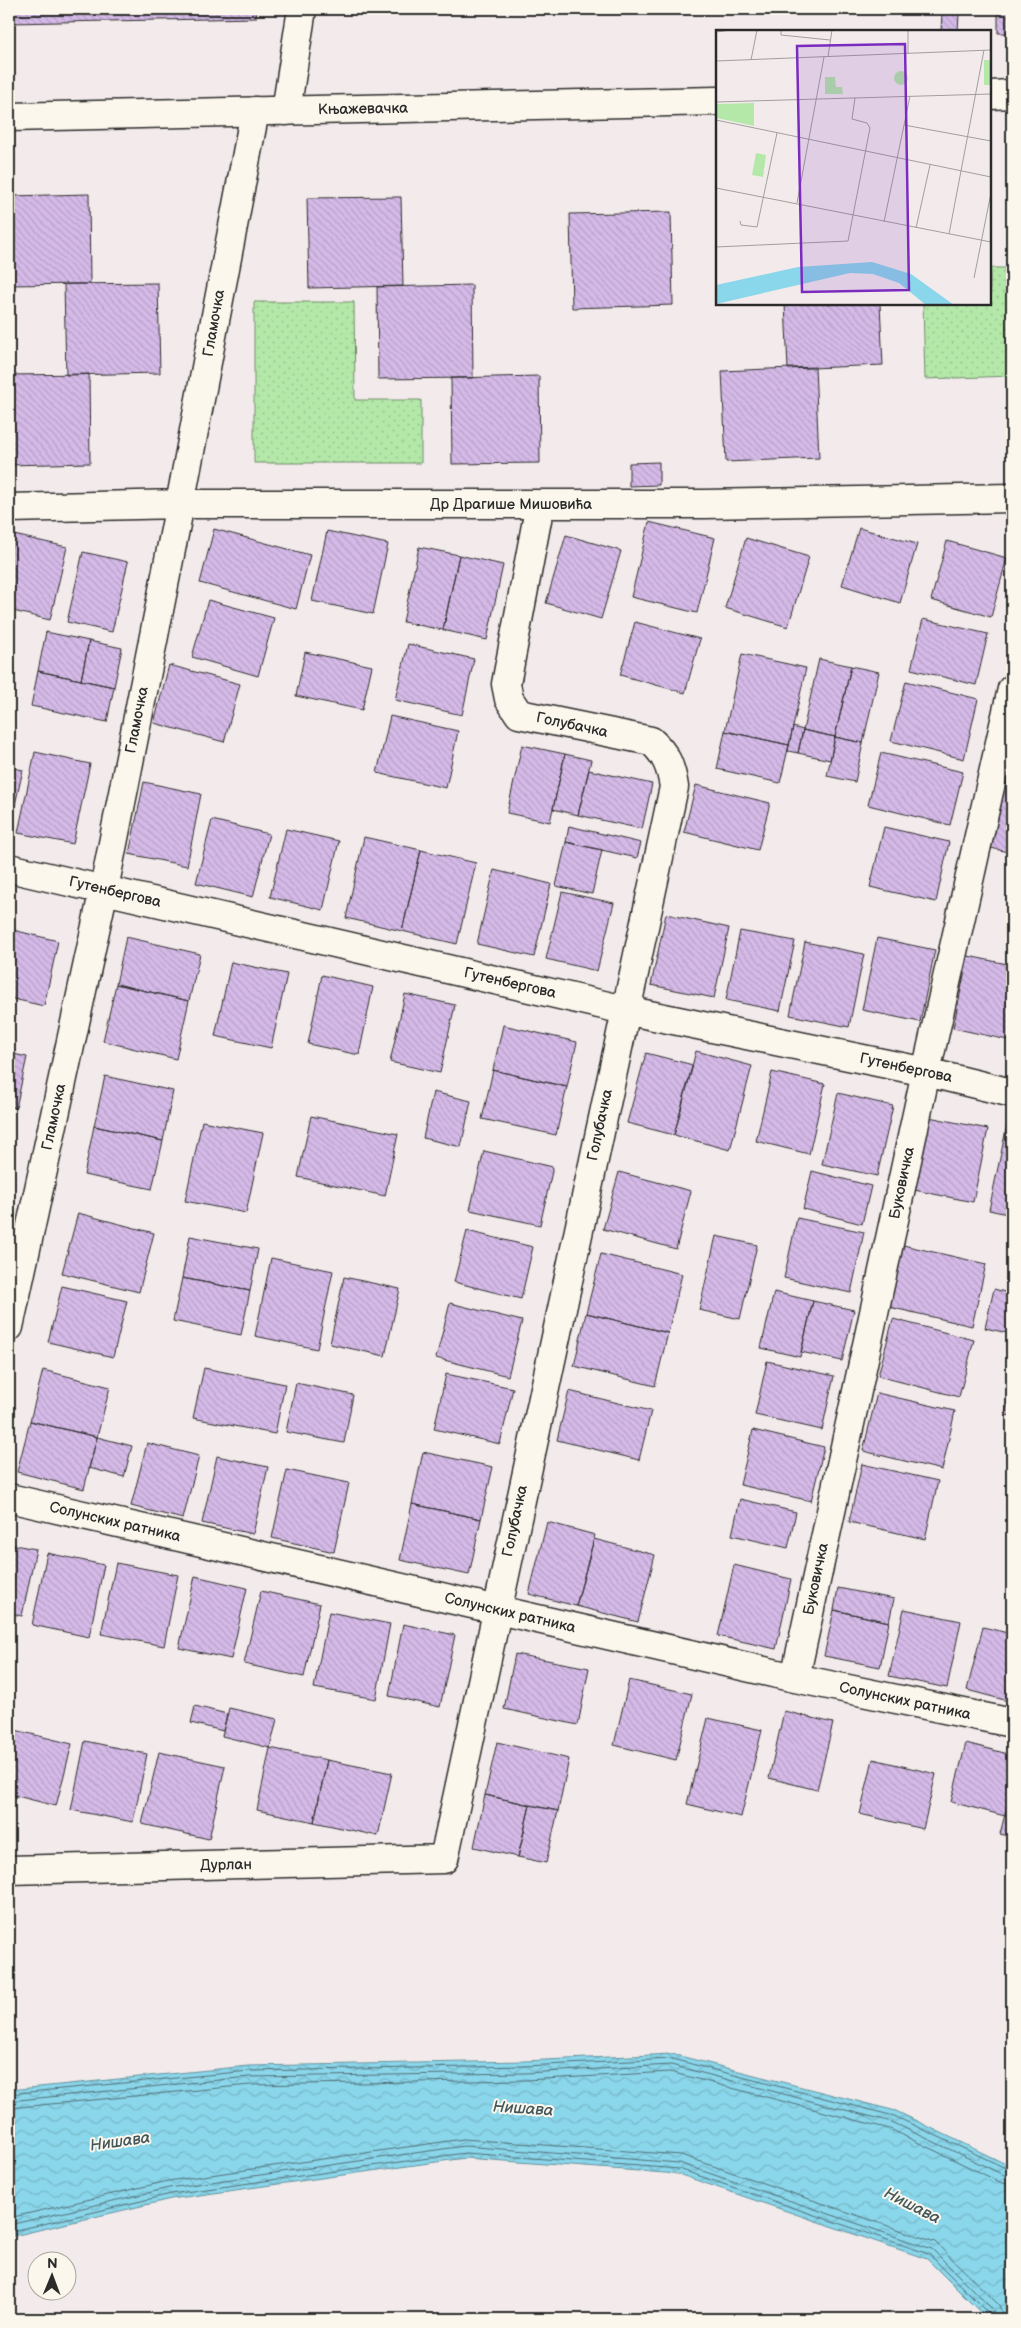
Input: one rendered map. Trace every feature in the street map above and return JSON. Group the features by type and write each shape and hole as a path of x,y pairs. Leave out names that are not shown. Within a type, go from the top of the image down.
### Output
{"street":[{"path":"286,111 302,9"},
{"path":"991,95 1012,94"},
{"name":"Књажевачка","path":"9,117 716,101"},
{"name":"Гламочка","path":"9,1327 104,889 255,111"},
{"name":"Др Драгише Мишовића","path":"9,508 180,504 705,504 1012,498"},
{"name":"Голубачка","path":"444,1859 674,787 671,767 662,750 651,741 519,714 509,699 506,684 540,504"},
{"name":"Буковичка","path":"795,1678 926,1072 1004,769 1012,689"},
{"name":"Гутенбергова","path":"9,868 625,1010 926,1072 1012,1093"},
{"name":"Солунских ратника","path":"9,1498 795,1678 1012,1723"},
{"name":"Дурлан","path":"9,1870 444,1859"}],"green space":[{"path":"991,268 1012,268 1012,376 925,379 923,305 991,305"},
{"path":"254,302 354,302 355,400 421,400 421,463 254,463"}],"water":[{"name":"Нишава","path":"672,2054 896,2111 1012,2167 1012,2319 987,2319 927,2259 678,2174 465,2158 171,2199 9,2237 9,2090 248,2066 524,2061"}],"building":[{"path":"11,9 256,9 256,18 11,23"},
{"path":"998,11 1012,11 1012,33 998,33"},
{"path":"942,13 959,14 958,30 941,30"},
{"path":"89,194 90,284 9,285 9,196"},
{"path":"401,197 403,286 309,288 307,198"},
{"path":"671,212 673,305 572,308 570,214"},
{"path":"158,283 160,373 66,375 64,284"},
{"path":"472,285 473,378 378,379 377,287"},
{"path":"785,305 880,305 883,365 788,369"},
{"path":"815,367 819,458 726,462 722,371"},
{"path":"89,374 90,463 9,465 9,375"},
{"path":"539,376 540,463 452,464 451,378"},
{"path":"659,462 659,485 629,486 629,463"},
{"path":"649,522 715,538 697,613 631,597"},
{"path":"859,528 917,544 900,603 842,585"},
{"path":"214,529 310,555 296,609 200,583"},
{"path":"327,531 388,544 373,614 312,601"},
{"path":"14,535 67,547 50,620 9,610 9,557"},
{"path":"566,535 621,551 601,619 546,603"},
{"path":"746,538 809,557 788,627 725,608"},
{"path":"947,541 1007,558 991,617 931,600"},
{"path":"419,547 459,555 443,630 403,622"},
{"path":"83,552 128,562 112,632 67,622"},
{"path":"459,555 503,565 487,640 443,630"},
{"path":"208,600 274,618 258,676 192,657"},
{"path":"923,619 988,634 976,685 911,669"},
{"path":"635,622 700,639 685,693 620,675"},
{"path":"46,632 89,641 81,680 38,671"},
{"path":"89,641 122,648 114,687 81,680"},
{"path":"408,644 474,659 462,715 395,700"},
{"path":"305,652 372,666 362,710 296,696"},
{"path":"742,654 806,668 789,745 725,731"},
{"path":"819,659 851,666 835,737 803,730"},
{"path":"169,665 240,684 224,742 154,723"},
{"path":"851,666 879,672 863,743 835,737"},
{"path":"38,671 114,687 107,722 31,706"},
{"path":"906,681 978,699 964,759 891,741"},
{"path":"390,716 458,731 446,788 377,773"},
{"path":"793,727 803,730 798,753 788,751"},
{"path":"803,730 835,737 830,760 798,753"},
{"path":"725,731 789,745 780,783 717,769"},
{"path":"835,737 863,743 855,782 827,776"},
{"path":"522,745 565,754 550,822 507,813"},
{"path":"35,752 90,764 73,844 18,833"},
{"path":"881,753 963,772 950,825 868,805"},
{"path":"565,754 591,760 578,815 553,809"},
{"path":"9,767 23,770 9,831"},
{"path":"589,770 652,784 642,829 578,815"},
{"path":"144,782 201,794 187,866 129,854"},
{"path":"1006,783 1012,785 1012,853 991,848"},
{"path":"696,785 770,803 758,850 684,832"},
{"path":"212,820 269,834 253,897 196,883"},
{"path":"569,826 641,843 637,858 566,842"},
{"path":"884,827 949,842 936,902 870,887"},
{"path":"286,829 339,841 323,910 270,897"},
{"path":"364,837 421,850 402,931 346,918"},
{"path":"566,842 602,850 592,894 556,886"},
{"path":"421,850 476,863 457,944 402,931"},
{"path":"494,870 551,884 534,957 477,944"},
{"path":"562,892 614,903 597,971 546,959"},
{"path":"666,914 729,928 714,998 651,985"},
{"path":"9,929 58,941 44,1006 9,998"},
{"path":"740,931 795,941 780,1011 726,1000"},
{"path":"126,937 200,954 189,1001 116,984"},
{"path":"877,938 935,950 920,1022 862,1010"},
{"path":"805,942 864,954 849,1027 790,1015"},
{"path":"968,956 1012,965 1012,1041 953,1028"},
{"path":"231,962 287,974 271,1048 215,1036"},
{"path":"322,975 373,987 359,1055 308,1044"},
{"path":"116,984 189,1001 176,1059 103,1041"},
{"path":"405,994 455,1005 440,1073 390,1062"},
{"path":"503,1025 577,1042 567,1087 493,1070"},
{"path":"696,1051 752,1066 730,1150 674,1135"},
{"path":"9,1053 27,1057 16,1108 9,1106"},
{"path":"646,1053 693,1065 674,1135 627,1123"},
{"path":"493,1070 567,1087 556,1135 482,1119"},
{"path":"772,1072 825,1084 809,1154 756,1141"},
{"path":"105,1076 173,1091 163,1141 94,1126"},
{"path":"433,1092 471,1101 461,1147 423,1138"},
{"path":"838,1093 893,1106 877,1176 822,1164"},
{"path":"311,1116 398,1134 385,1196 298,1177"},
{"path":"929,1117 988,1129 973,1202 914,1190"},
{"path":"202,1121 263,1133 246,1213 185,1201"},
{"path":"1007,1125 1012,1127 1012,1215 989,1210"},
{"path":"94,1126 163,1141 152,1189 84,1175"},
{"path":"484,1151 553,1167 540,1225 470,1210"},
{"path":"812,1171 871,1186 862,1224 803,1209"},
{"path":"619,1172 691,1191 676,1249 603,1229"},
{"path":"78,1213 154,1233 139,1292 62,1273"},
{"path":"797,1218 864,1232 851,1293 784,1278"},
{"path":"467,1231 533,1247 521,1299 454,1282"},
{"path":"190,1236 258,1249 250,1291 182,1278"},
{"path":"716,1236 757,1245 740,1319 699,1310"},
{"path":"903,1245 986,1264 972,1326 889,1307"},
{"path":"601,1254 682,1274 668,1333 586,1313"},
{"path":"271,1258 333,1271 317,1349 255,1336"},
{"path":"344,1277 400,1289 385,1356 330,1344"},
{"path":"182,1278 250,1291 241,1335 173,1321"},
{"path":"62,1286 127,1301 113,1357 48,1342"},
{"path":"994,1289 1012,1294 1012,1334 985,1328"},
{"path":"774,1292 813,1301 800,1357 761,1348"},
{"path":"813,1301 854,1310 842,1361 801,1352"},
{"path":"450,1303 522,1321 508,1376 436,1358"},
{"path":"586,1313 668,1333 655,1386 574,1366"},
{"path":"893,1319 974,1340 959,1397 878,1376"},
{"path":"767,1361 834,1376 822,1430 755,1415"},
{"path":"204,1368 285,1384 275,1434 193,1418"},
{"path":"43,1370 110,1387 97,1437 30,1421"},
{"path":"446,1374 513,1388 500,1444 434,1429"},
{"path":"296,1383 353,1395 344,1443 286,1432"},
{"path":"1012,1385 1012,1416 1005,1415"},
{"path":"569,1391 651,1411 639,1460 557,1440"},
{"path":"877,1393 955,1411 942,1470 863,1451"},
{"path":"30,1421 97,1437 84,1489 17,1472"},
{"path":"753,1430 824,1447 811,1501 740,1485"},
{"path":"97,1437 132,1446 124,1477 89,1468"},
{"path":"147,1443 199,1456 183,1519 131,1506"},
{"path":"423,1452 493,1467 481,1519 412,1504"},
{"path":"217,1456 268,1467 253,1534 202,1523"},
{"path":"862,1464 938,1481 925,1539 849,1522"},
{"path":"287,1470 349,1483 334,1552 272,1538"},
{"path":"740,1499 796,1512 788,1548 732,1535"},
{"path":"412,1504 481,1519 469,1575 400,1560"},
{"path":"547,1522 595,1535 576,1606 529,1594"},
{"path":"594,1539 655,1555 638,1622 576,1606"},
{"path":"9,1544 36,1549 22,1616 9,1613"},
{"path":"47,1553 104,1565 89,1637 32,1625"},
{"path":"116,1563 178,1575 164,1646 101,1634"},
{"path":"734,1565 791,1579 776,1649 718,1636"},
{"path":"195,1576 247,1588 231,1659 179,1648"},
{"path":"838,1588 894,1599 889,1622 834,1610"},
{"path":"261,1591 320,1604 304,1677 244,1664"},
{"path":"904,1609 961,1621 947,1688 889,1676"},
{"path":"834,1610 889,1622 880,1667 824,1656"},
{"path":"329,1612 390,1624 376,1699 314,1688"},
{"path":"403,1624 455,1635 440,1707 389,1696"},
{"path":"983,1627 1012,1634 1012,1702 967,1690"},
{"path":"515,1654 589,1668 578,1725 504,1709"},
{"path":"629,1680 692,1694 676,1760 614,1745"},
{"path":"195,1706 227,1714 223,1731 191,1723"},
{"path":"229,1708 277,1719 270,1748 222,1736"},
{"path":"784,1711 833,1723 817,1790 769,1778"},
{"path":"708,1718 762,1730 741,1817 687,1804"},
{"path":"11,1729 72,1744 56,1806 9,1794 9,1738"},
{"path":"85,1741 147,1754 133,1822 71,1810"},
{"path":"497,1742 569,1759 558,1811 485,1795"},
{"path":"966,1743 1012,1755 1012,1786 1005,1816 951,1802"},
{"path":"270,1748 327,1760 314,1822 257,1810"},
{"path":"159,1752 225,1766 209,1839 142,1824"},
{"path":"873,1759 936,1774 923,1829 860,1814"},
{"path":"327,1760 392,1773 378,1836 314,1822"},
{"path":"1012,1786 1012,1837 1000,1834"},
{"path":"485,1795 530,1805 518,1857 474,1847"},
{"path":"530,1805 558,1811 546,1863 518,1857"}]}
